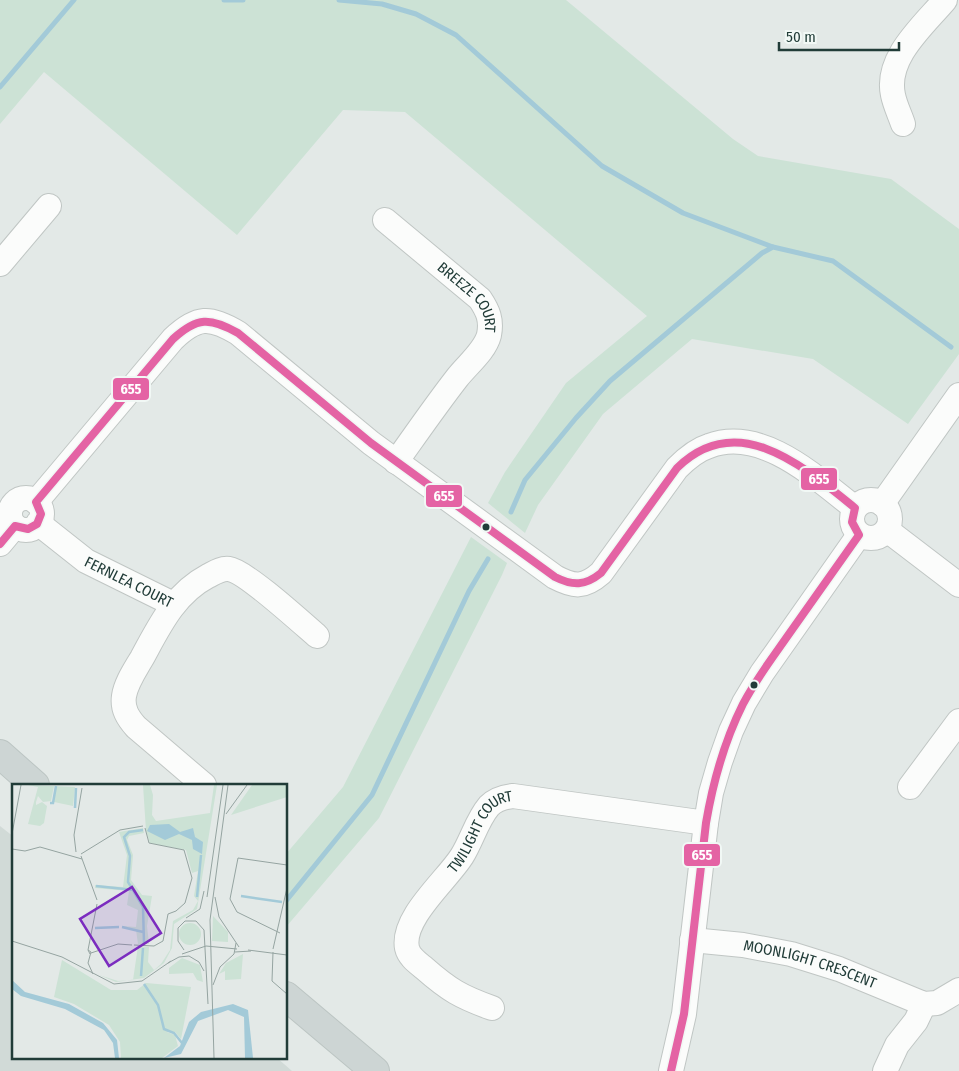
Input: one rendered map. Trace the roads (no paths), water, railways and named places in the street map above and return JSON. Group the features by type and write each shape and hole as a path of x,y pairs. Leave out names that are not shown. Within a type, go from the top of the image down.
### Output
{"main road":[{"path":"0,754 33,784"},
{"path":"288,998 375,1071"}],"street":[{"path":"904,124 893,95 892,79 894,65 901,53 945,0"},
{"path":"0,264 49,206"},
{"name":"BREEZE COURT","path":"385,220 480,299 489,313 491,324 488,337 480,349 396,462"},
{"path":"0,544 21,509 173,339 186,327 196,322 212,321 225,325 238,333 396,462 555,578 569,585 581,585 594,580 601,573 677,468 690,456 708,446 729,441 748,442 770,449 790,460 855,508"},
{"path":"882,504 959,395"},
{"path":"871,500 882,504 887,508 890,519 887,530 877,538 871,539 859,535 852,525 852,513 855,508 865,501 871,500"},
{"name":"FERNLEA COURT","path":"21,509 86,561 173,604 186,591 204,578 220,570 230,569 251,581 317,636"},
{"path":"887,530 959,585"},
{"path":"671,1071 684,1014 706,823 720,762 730,732 744,703 762,673 859,535"},
{"path":"173,604 130,680 124,696 124,708 128,718 136,727 203,784"},
{"path":"910,787 959,721"},
{"name":"TWILIGHT COURT","path":"492,1008 467,999 442,984 414,959 408,950 407,940 409,929 416,915 462,857 490,805 502,797 513,796 706,823"},
{"name":"MOONLIGHT CRESCENT","path":"692,940 743,945 791,954 839,969 924,1004"},
{"path":"885,1071 897,1045 916,1021 924,1004 937,1003 959,990"}],"waterway":[{"path":"0,87 74,0"},
{"path":"224,0 243,0"},
{"path":"339,0 382,4 416,14 456,35 602,166 683,213 773,247 833,261 951,347"},
{"path":"511,512 525,480 576,418 610,381 762,253 773,247"},
{"path":"288,899 372,795 469,591 488,559"}]}
